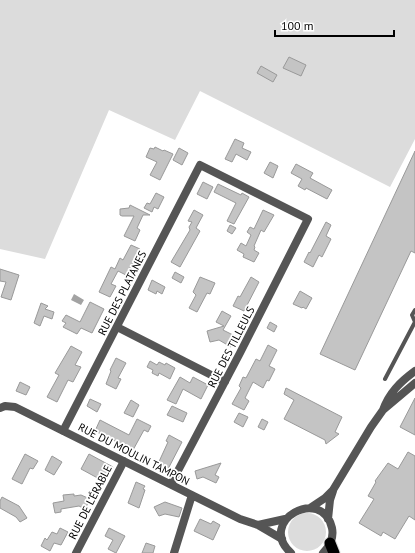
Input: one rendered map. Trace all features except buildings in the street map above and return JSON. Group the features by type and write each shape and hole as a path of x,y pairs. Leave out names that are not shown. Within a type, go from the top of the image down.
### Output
{"street":[{"name":"RUE DES TILLEULS","path":"171,484 308,219 200,165"},
{"name":"RUE DES PLATANES","path":"64,431 200,165"},
{"path":"117,327 225,382"},
{"path":"258,525 285,519 296,510 310,508 325,498 333,490 397,386 415,372"},
{"path":"383,410 415,382"},
{"name":"RUE DU MOULIN TAMPON","path":"0,408 5,406 15,407 240,519 258,525 282,539"},
{"name":"RUE DE L’ÉRABLE","path":"76,553 124,461"},
{"path":"328,520 330,500 333,490"},
{"path":"174,553 192,495"},
{"path":"310,508 320,512 328,520 332,531 332,548 323,553"},
{"path":"285,519 282,526 282,539 288,552"}],"lane":[{"path":"385,379 415,322 412,315 415,310"}],"shaded area":[{"path":"0,0 415,0 415,139 390,187 200,91 175,140 109,110 45,259 0,249"},
{"path":"74,294 84,300 81,305 71,300"},
{"path":"303,513 311,513 323,522 326,532 323,542 317,548 311,551 303,551 291,542 288,536 288,528 297,516"}]}
